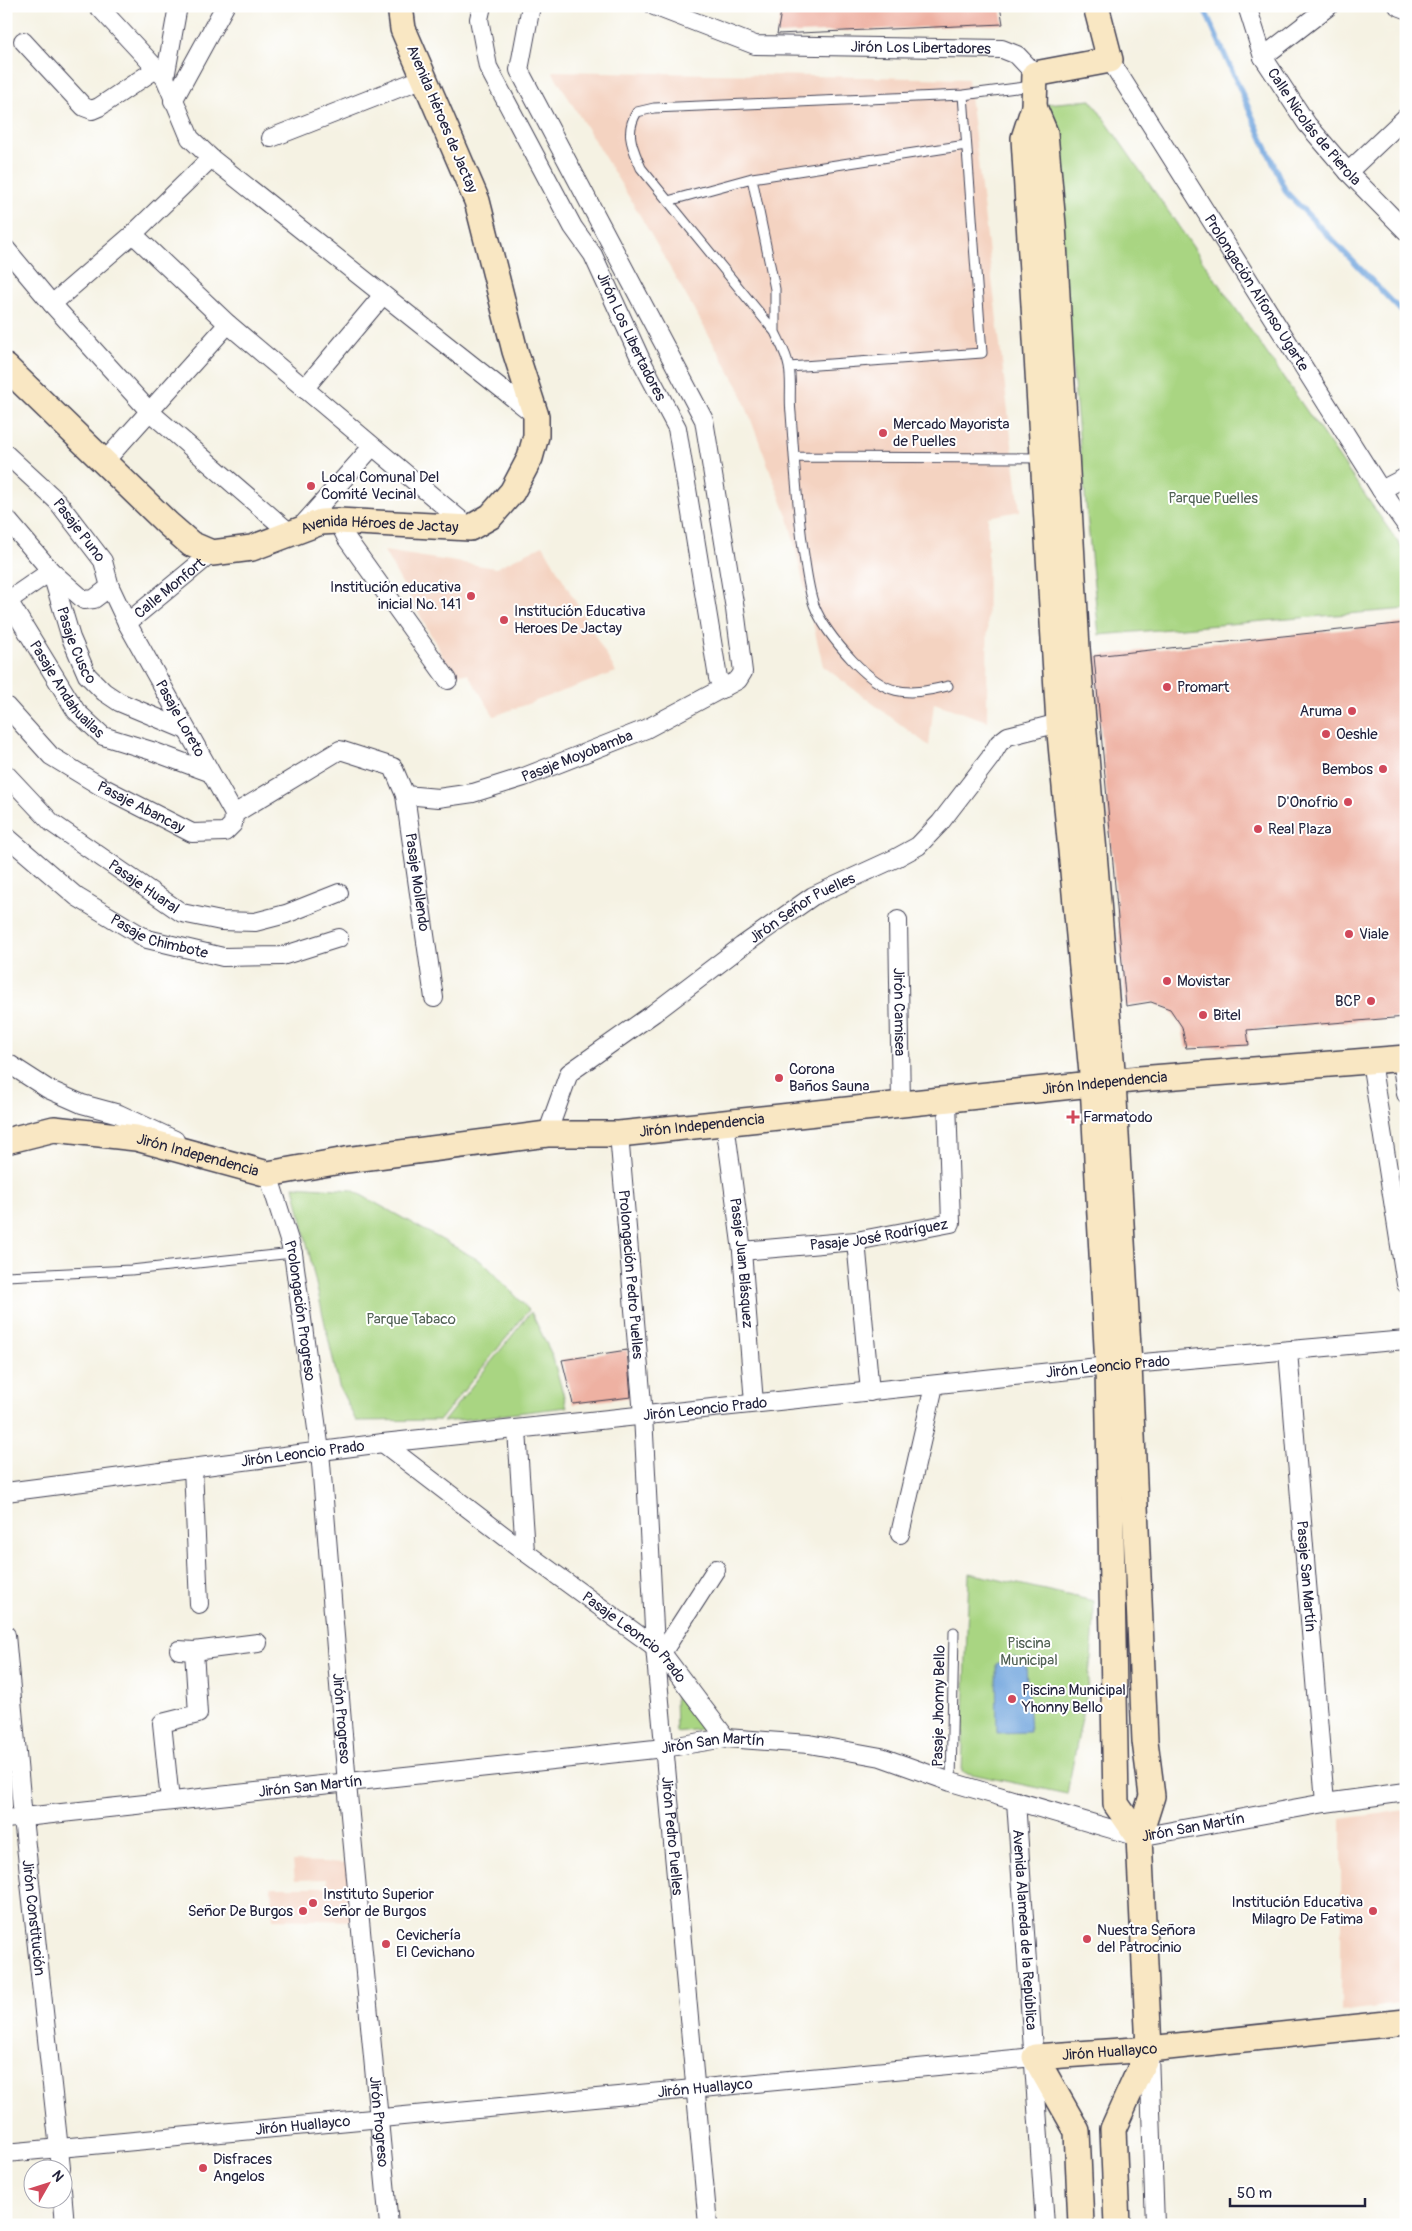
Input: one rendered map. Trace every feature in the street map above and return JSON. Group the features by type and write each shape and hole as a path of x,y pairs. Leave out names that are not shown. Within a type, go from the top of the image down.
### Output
{"street":[{"path":"98,6 160,74 190,138 211,158 536,416"},
{"path":"23,41 84,107 92,110 160,74 178,6"},
{"path":"173,102 225,6"},
{"name":"Avenida Héroes de Jactay","path":"212,553 252,548 321,522 338,521 470,528 491,516 512,492 530,458 536,436 536,416 515,351 478,201 403,29 400,6"},
{"name":"Jirón Los Libertadores","path":"482,6 479,18 488,67 573,227 593,255 642,360 677,428 718,678 731,684 743,672 735,609 704,420 519,70 531,6"},
{"name":"Jirón Los Libertadores","path":"654,6 755,45 1002,49 1017,55 1035,89"},
{"name":"Prolongación Alfonso Ugarte","path":"1096,6 1110,60 1381,490 1406,524"},
{"name":"Calle Nicolás de Pierola","path":"1247,6 1263,57 1307,124 1348,172 1405,230"},
{"path":"1263,57 1329,6"},
{"path":"1398,6 1406,8"},
{"path":"1110,60 1035,89 1024,138 1054,457 1071,722 1103,1083 1119,1366 1145,1741 1152,1796 1139,1837 1156,2225"},
{"path":"271,138 424,78"},
{"path":"1348,172 1406,117"},
{"path":"52,304 133,234 211,158"},
{"path":"133,234 228,324 470,528"},
{"path":"6,248 52,304 150,412 294,532 372,447"},
{"path":"304,389 384,295"},
{"path":"104,462 228,324"},
{"path":"6,367 185,539 191,544 212,553"},
{"name":"Pasaje Puno","path":"6,454 57,501 103,561 110,587 127,623"},
{"path":"1381,490 1406,477"},
{"name":"Pasaje Cusco","path":"6,518 51,571 71,638 87,676 104,692 119,702 186,730"},
{"path":"338,521 347,539 448,680"},
{"name":"Calle Monfort","path":"127,623 212,553"},
{"path":"7,599 51,571 84,600 94,599 110,587"},
{"name":"Pasaje Andahuailas","path":"7,599 76,712 103,736 152,751 209,772"},
{"name":"Pasaje Loreto","path":"127,623 234,814"},
{"name":"Pasaje Moyobamba","path":"405,795 438,798 473,794 524,777 646,729 731,684"},
{"name":"Pasaje Abancay","path":"6,706 52,756 102,787 192,833 225,832 234,824 234,814 340,750 393,767"},
{"name":"Jirón Señor Puelles","path":"547,1134 569,1073 813,896 918,846 940,823 999,744 1008,736 1071,722"},
{"name":"Pasaje Mollendo","path":"393,767 405,795 434,998"},
{"name":"Pasaje Huaral","path":"6,774 52,823 182,914 221,921 255,922 286,914 339,893"},
{"name":"Pasaje Chimbote","path":"6,836 77,897 147,939 223,957 282,956 339,938"},
{"name":"Jirón Camisea","path":"898,920 901,1106"},
{"path":"1403,1058 1406,1094"},
{"name":"Jirón Independencia","path":"6,1141 54,1129 136,1138 268,1174 346,1160 547,1134 619,1134 901,1106 1103,1083 1403,1058"},
{"path":"1371,1061 1406,1284"},
{"path":"6,1062 48,1089 82,1104 119,1114 214,1158"},
{"name":"Pasaje José Rodríguez","path":"742,1251 856,1240 951,1223 947,1100"},
{"name":"Pasaje Juan Blásquez","path":"726,1124 742,1251 754,1403"},
{"name":"Prolongación Pedro Puelles","path":"619,1134 643,1415"},
{"name":"Prolongación Progreso","path":"268,1174 294,1253 320,1451"},
{"path":"856,1240 870,1392"},
{"name":"Jirón Leoncio Prado","path":"6,1492 383,1443 1119,1366 1406,1340"},
{"name":"Pasaje San Martín","path":"1288,1351 1325,1803"},
{"path":"1119,1366 1116,1804 1139,1837"},
{"path":"900,1534 934,1386"},
{"name":"Jirón Pedro Puelles","path":"643,1415 664,1748 708,2225"},
{"path":"517,1430 525,1552"},
{"name":"Pasaje Leoncio Prado","path":"383,1443 525,1552 658,1650 726,1738"},
{"name":"Jirón Progreso","path":"320,1451 347,1784 389,2225"},
{"path":"193,1468 199,1604"},
{"path":"658,1650 716,1569"},
{"name":"Jirón Constitución","path":"6,1635 15,1818 60,2158"},
{"path":"170,1801 162,1723 198,1714 187,1650 258,1643"},
{"name":"Jirón San Martín","path":"15,1818 347,1784 664,1748 726,1738 809,1744 881,1756 951,1782 1139,1837 1325,1803 1406,1792"},
{"name":"Avenida Alameda de la República","path":"1016,1801 1045,2225"},
{"name":"Jirón Huallayco","path":"6,2153 1035,2057 1149,2049 1406,2022"},
{"path":"1117,2225 1113,2129 1149,2049"},
{"name":"Avenida Alameda de la República","path":"1035,2057 1077,2131 1082,2225"},
{"path":"64,2208 65,2225"}],"lane":[{"path":"948,686 922,693 892,691 865,673 845,652 827,628 814,605 806,570 794,457 789,397 789,367 775,332 641,168 631,142 630,124 637,112 654,108 962,95 1035,89"},
{"path":"789,367 982,353 962,95"},
{"path":"668,201 752,178 966,145"},
{"path":"752,178 775,289 775,332"},
{"path":"794,457 1054,457"},
{"path":"6,1276 131,1270 294,1253"},
{"name":"Pasaje Jhonny Bello","path":"951,1782 954,1632"}],"shaded area":[{"name":"Mercado Mayorista de Puelles","path":"552,71 968,79 1020,511 988,517 987,721 934,703 929,746 823,666 789,521 739,388 638,212"},
{"name":"Institución Educativa Heroes De Jactay","path":"543,545 616,672 494,716 468,674 452,673 384,551 496,568"},
{"name":"Institución Educativa Milagro De Fatima","path":"1406,1810 1406,2003 1341,2012 1341,1819"},
{"name":"Instituto Superior Señor de Burgos","path":"293,1861 351,1863 356,1921 273,1919 271,1887 328,1887 327,1879 295,1880"}],"green space":[{"name":"Parque Puelles","path":"1091,100 1406,554 1406,609 1099,635 1046,104"},
{"name":"Parque Tabaco","path":"294,1186 352,1190 484,1263 529,1310 440,1420 356,1421 339,1386"},
{"path":"531,1312 552,1355 567,1407 443,1422"},
{"name":"Piscina Municipal","path":"969,1573 1094,1601 1094,1625 1089,1674 1067,1794 962,1772"},
{"path":"675,1693 703,1729 676,1732"}],"water":[{"name":"Piscina Municipal Yhonny Bello","path":"1014,1657 1019,1660 1019,1664 1026,1665 1030,1732 997,1733 996,1664"}],"building":[{"path":"782,6 1000,6 1003,24 777,34"},
{"name":"Real Plaza","path":"1406,623 1406,1017 1247,1030 1249,1045 1186,1048 1182,1027 1170,1009 1151,1002 1126,1006 1094,656"},
{"path":"627,1350 631,1397 573,1404 562,1360"}],"waterway":[{"path":"1203,6 1286,192 1406,316"}],"place":[{"name":"Mercado Mayorista de Puelles","path":"883,433"},
{"name":"Local Comunal Del Comité Vecinal","path":"311,486"},
{"name":"Institución educativa inicial No. 141","path":"471,596"},
{"name":"Institución Educativa Heroes De Jactay","path":"504,620"},
{"name":"Promart","path":"1167,687"},
{"name":"Aruma","path":"1352,711"},
{"name":"Oeshle","path":"1326,734"},
{"name":"Bembos","path":"1383,769"},
{"name":"D'Onofrio","path":"1348,802"},
{"name":"Real Plaza","path":"1258,829"},
{"name":"Viale","path":"1349,934"},
{"name":"Movistar","path":"1167,981"},
{"name":"BCP","path":"1371,1001"},
{"name":"Bitel","path":"1203,1015"},
{"name":"Corona Baños Sauna","path":"779,1078"},
{"name":"Farmatodo","path":"1073,1117"},
{"name":"Piscina Municipal Yhonny Bello","path":"1012,1699"},
{"name":"Instituto Superior Señor de Burgos","path":"313,1903"},
{"name":"Señor De Burgos","path":"303,1911"},
{"name":"Institución Educativa Milagro De Fatima","path":"1373,1911"},
{"name":"Nuestra Señora del Patrocinio","path":"1087,1939"},
{"name":"Cevichería El Cevichano","path":"386,1944"},
{"name":"Disfraces Angelos","path":"203,2168"}]}
